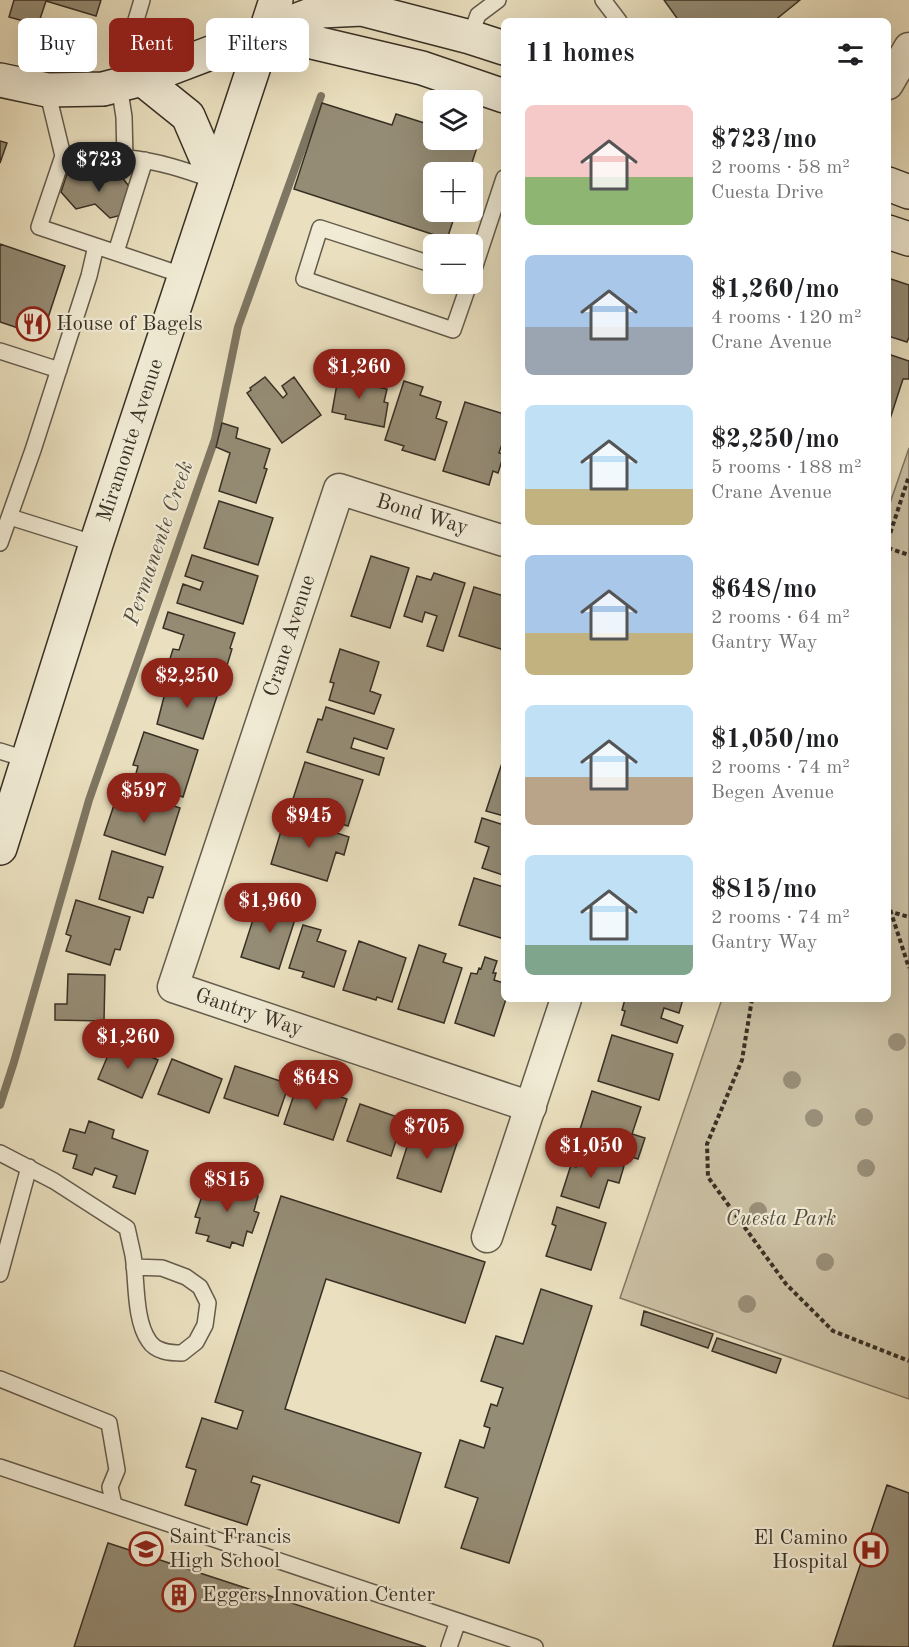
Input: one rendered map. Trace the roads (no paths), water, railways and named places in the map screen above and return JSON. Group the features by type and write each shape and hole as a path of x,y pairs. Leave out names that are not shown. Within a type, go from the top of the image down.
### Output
{"street":[{"name":"Miramonte Avenue","path":"270,18 276,0"},
{"path":"301,18 321,11 359,5 501,47"},
{"path":"309,41 422,68 501,95"},
{"path":"891,79 909,48"},
{"path":"0,80 46,90 103,89 131,82 206,53"},
{"name":"Miramonte Avenue","path":"0,848 14,755 96,544 252,72"},
{"path":"131,82 188,116 216,181"},
{"path":"891,185 909,192"},
{"path":"891,233 909,239"},
{"name":"Bond Way","path":"339,489 501,540"},
{"name":"Crane Avenue","path":"173,987 339,489"},
{"name":"Gantry Way","path":"173,987 531,1107"},
{"path":"487,1237 565,1002"}],"lane":[{"path":"125,158 124,117 131,82 134,30 142,0"},
{"path":"470,37 478,15 498,0"},
{"path":"603,0 617,18"},
{"path":"46,90 63,156 39,227 185,276"},
{"path":"63,156 145,160 176,167 216,181"},
{"path":"116,252 145,160"},
{"path":"483,242 501,187"},
{"path":"423,261 320,228 304,279 453,330 466,294"},
{"path":"0,543 59,370 96,246"},
{"path":"0,351 59,370"},
{"path":"9,517 96,544"},
{"path":"0,1153 29,1167 127,1228 141,1323 149,1342 164,1352 182,1353 196,1342 205,1325 208,1303 200,1287 186,1277 162,1268 134,1267"},
{"path":"0,1274 29,1167"},
{"path":"0,1379 109,1423 117,1470 110,1487 114,1505"},
{"path":"0,1467 535,1647"},
{"path":"449,1647 458,1621"}],"waterway":[{"name":"Permanente Creek","path":"0,1105 89,800 215,439 238,327 321,96"}],"place":[{"name":"House of Bagels","path":"33,324"},
{"name":"Saint Francis High School","path":"146,1549"},
{"name":"El Camino Hospital","path":"871,1550"},
{"name":"Eggers Innovation Center","path":"179,1595"}],"park label":[{"name":"Cuesta Park","path":"781,1219"}]}
